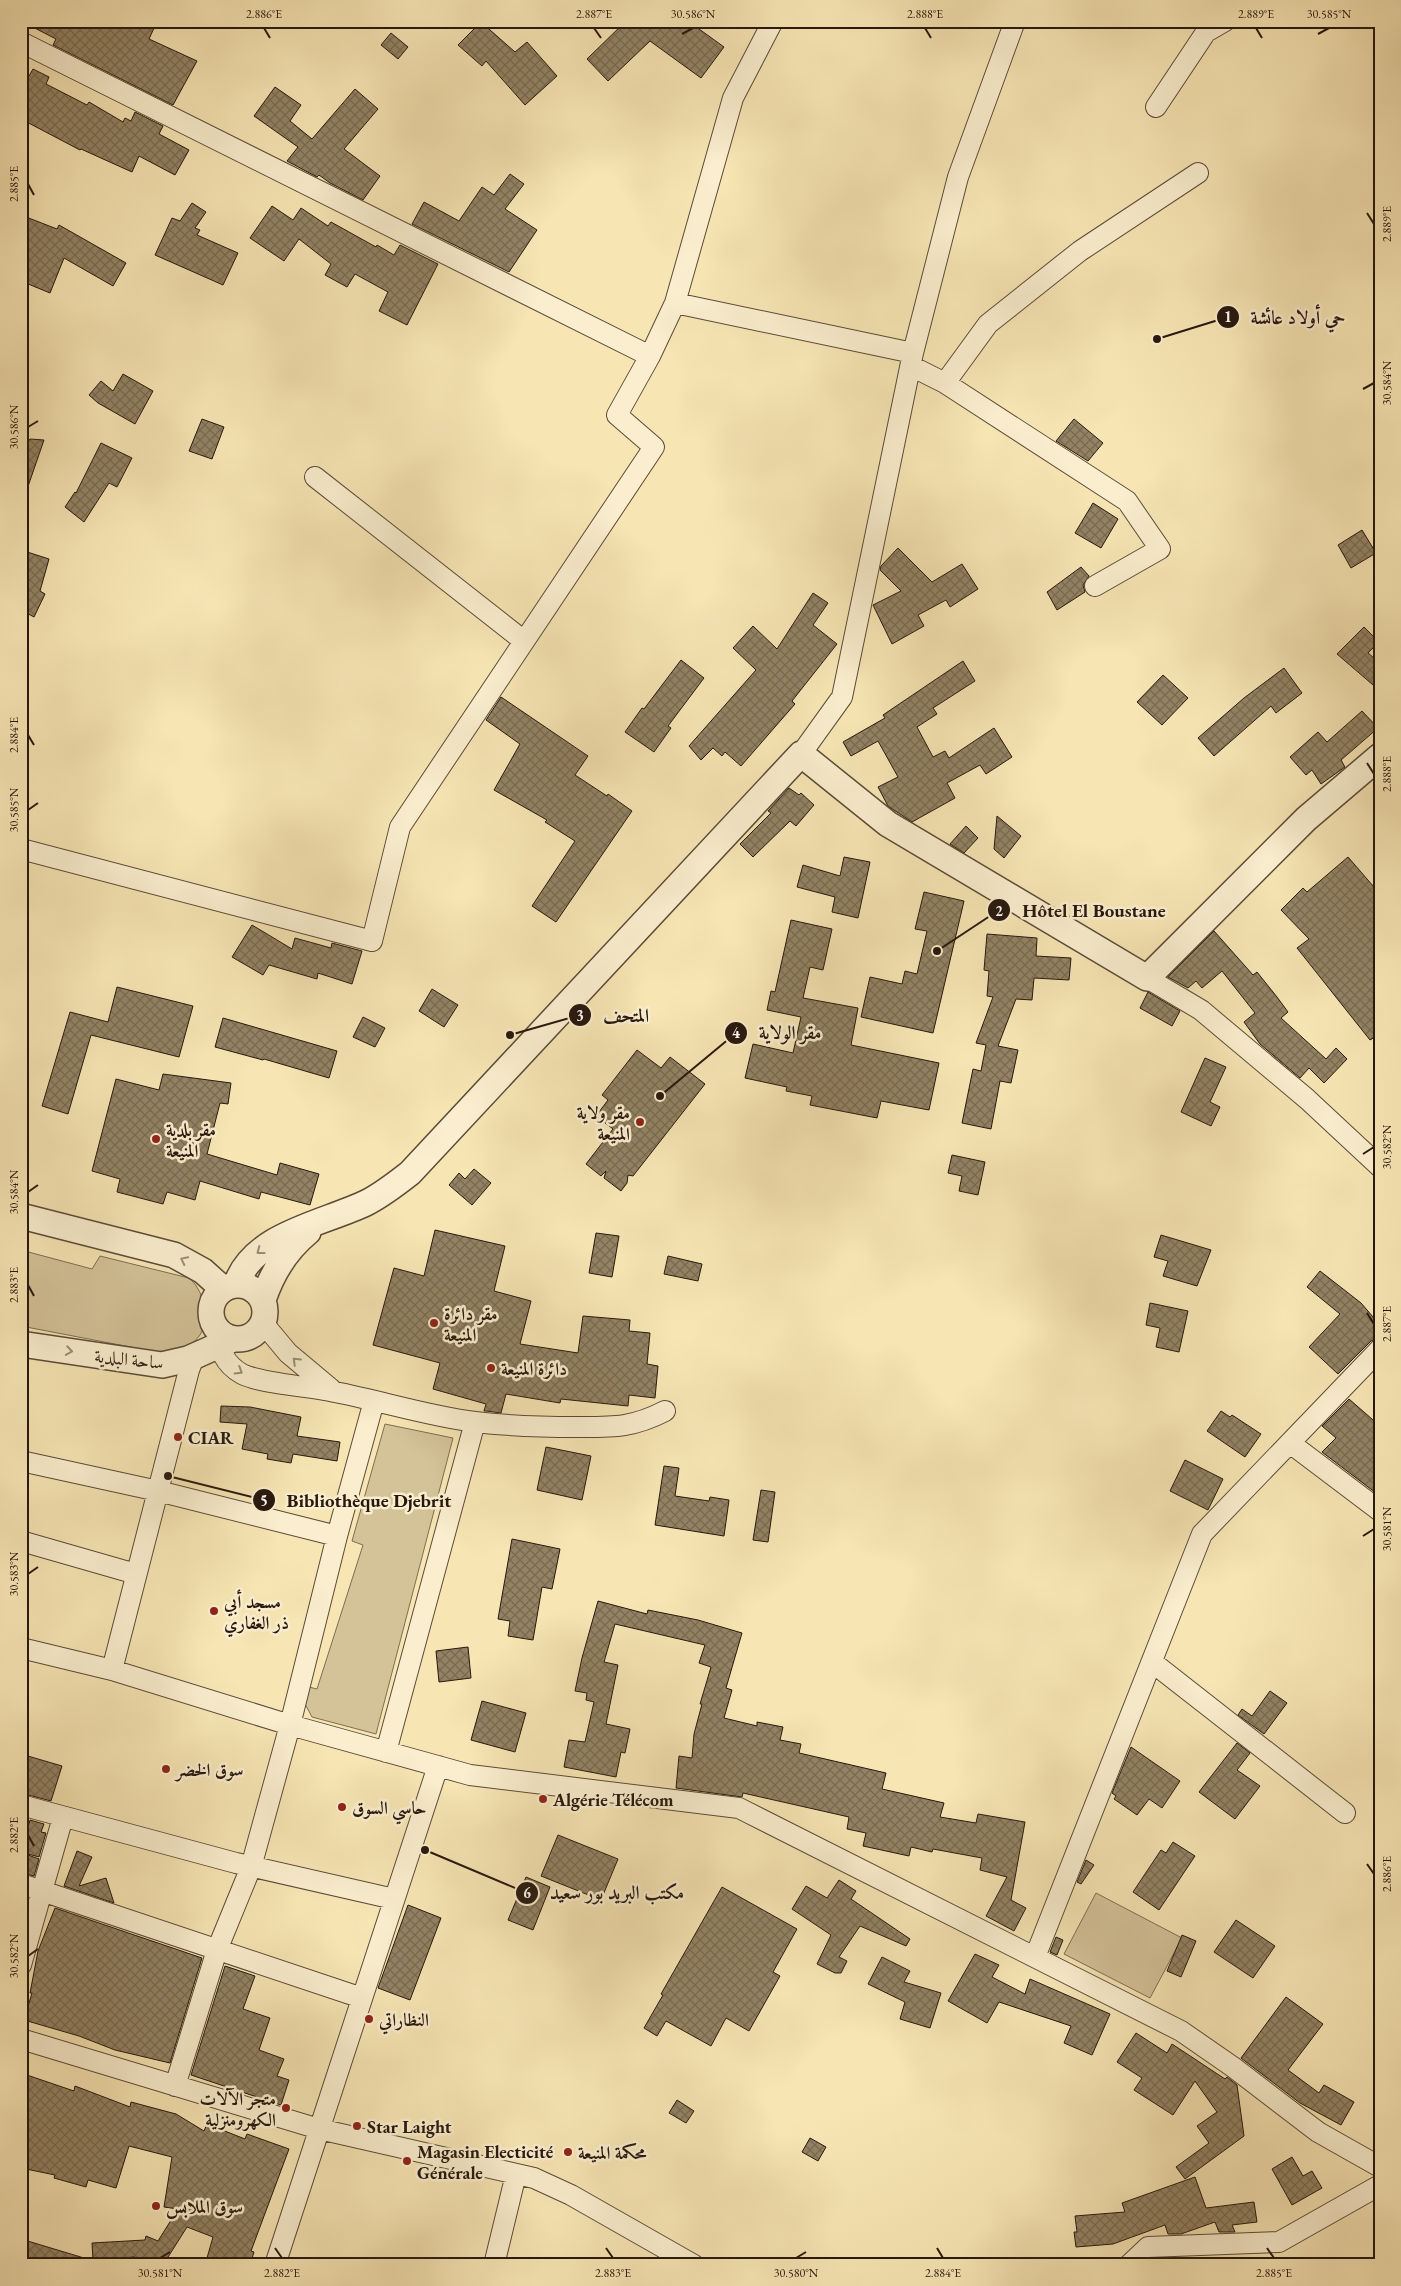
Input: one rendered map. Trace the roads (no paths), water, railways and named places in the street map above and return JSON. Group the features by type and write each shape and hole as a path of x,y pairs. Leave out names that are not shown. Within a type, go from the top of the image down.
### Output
{"street":[{"path":"21,849 372,941 400,827 654,447 617,414 650,356 675,302 733,98 773,21"},
{"path":"665,1411 648,1420 625,1427 555,1427 475,1422 334,1391 250,1377 227,1362 223,1338 210,1313 216,1296 230,1287 258,1251 275,1241 367,1202 385,1192 410,1172 801,754 842,697 912,360 958,177 1015,21"},
{"path":"1156,107 1202,27 1225,21"},
{"path":"21,42 650,356"},
{"path":"945,383 988,324 1080,251 1198,173"},
{"path":"675,302 912,360 1127,502 1160,548 1096,586"},
{"path":"315,477 524,641"},
{"path":"801,754 888,824 1201,1010 1306,1099 1380,1167"},
{"path":"1147,978 1306,819 1380,756"},
{"path":"21,1216 174,1255 230,1287 250,1287 275,1338 302,1366 334,1391"},
{"path":"223,1338 251,1336 263,1311 268,1285 284,1258 294,1245 320,1222"},
{"name":"ساحة البلدية","path":"21,1344 153,1364 171,1364 194,1357 223,1338"},
{"path":"1035,1958 1202,1534 1380,1349"},
{"path":"112,1670 194,1357"},
{"path":"175,2086 217,1950 251,1867 374,1401"},
{"path":"386,1752 475,1422"},
{"path":"1290,1443 1380,1511"},
{"path":"21,1461 158,1491 337,1536"},
{"path":"21,1541 136,1574"},
{"path":"21,1648 112,1670 290,1725 470,1775 739,1808 1181,2031 1233,2067 1318,2132 1380,2167"},
{"path":"1152,1662 1345,1812"},
{"path":"275,2265 438,1766"},
{"path":"21,1804 251,1867 394,1899"},
{"path":"21,1965 64,1817"},
{"path":"21,1884 362,1998"},
{"path":"21,2039 319,2129 534,2178 571,2195 694,2265"},
{"path":"494,2265 516,2174"},
{"path":"1129,2265 1148,2247 1279,2242 1380,2185"}],"place":[{"name":"حي أولاد عائشة","path":"1157,339"},
{"name":"Hôtel El Boustane","path":"937,951"},
{"name":"المتحف","path":"510,1035"},
{"name":"مقر الولاية","path":"660,1096"},
{"name":"مقر ولاية المنيعة","path":"640,1122"},
{"name":"مقر بلدية المنيعة","path":"156,1139"},
{"name":"مقر دائرة المنيعة","path":"434,1323"},
{"name":"دائرة المنيعة","path":"491,1368"},
{"name":"CIAR","path":"178,1437"},
{"name":"Bibliothèque Djebrit","path":"168,1476"},
{"name":"مسجد أبي ذر الغفاري","path":"214,1611"},
{"name":"سوق الخضر","path":"166,1769"},
{"name":"Algérie Télécom","path":"543,1799"},
{"name":"حاسي السوق","path":"342,1807"},
{"name":"مكتب البريد بور سعيد","path":"425,1850"},
{"name":"النظاراتي","path":"369,2019"},
{"name":"متجر الآلات الكهرومنزلية","path":"286,2108"},
{"name":"Star Laight","path":"357,2126"},
{"name":"محكمة المنيعة","path":"568,2152"},
{"name":"Magasin Electicité Générale","path":"407,2161"},
{"name":"سوق الملابس","path":"156,2206"}]}
